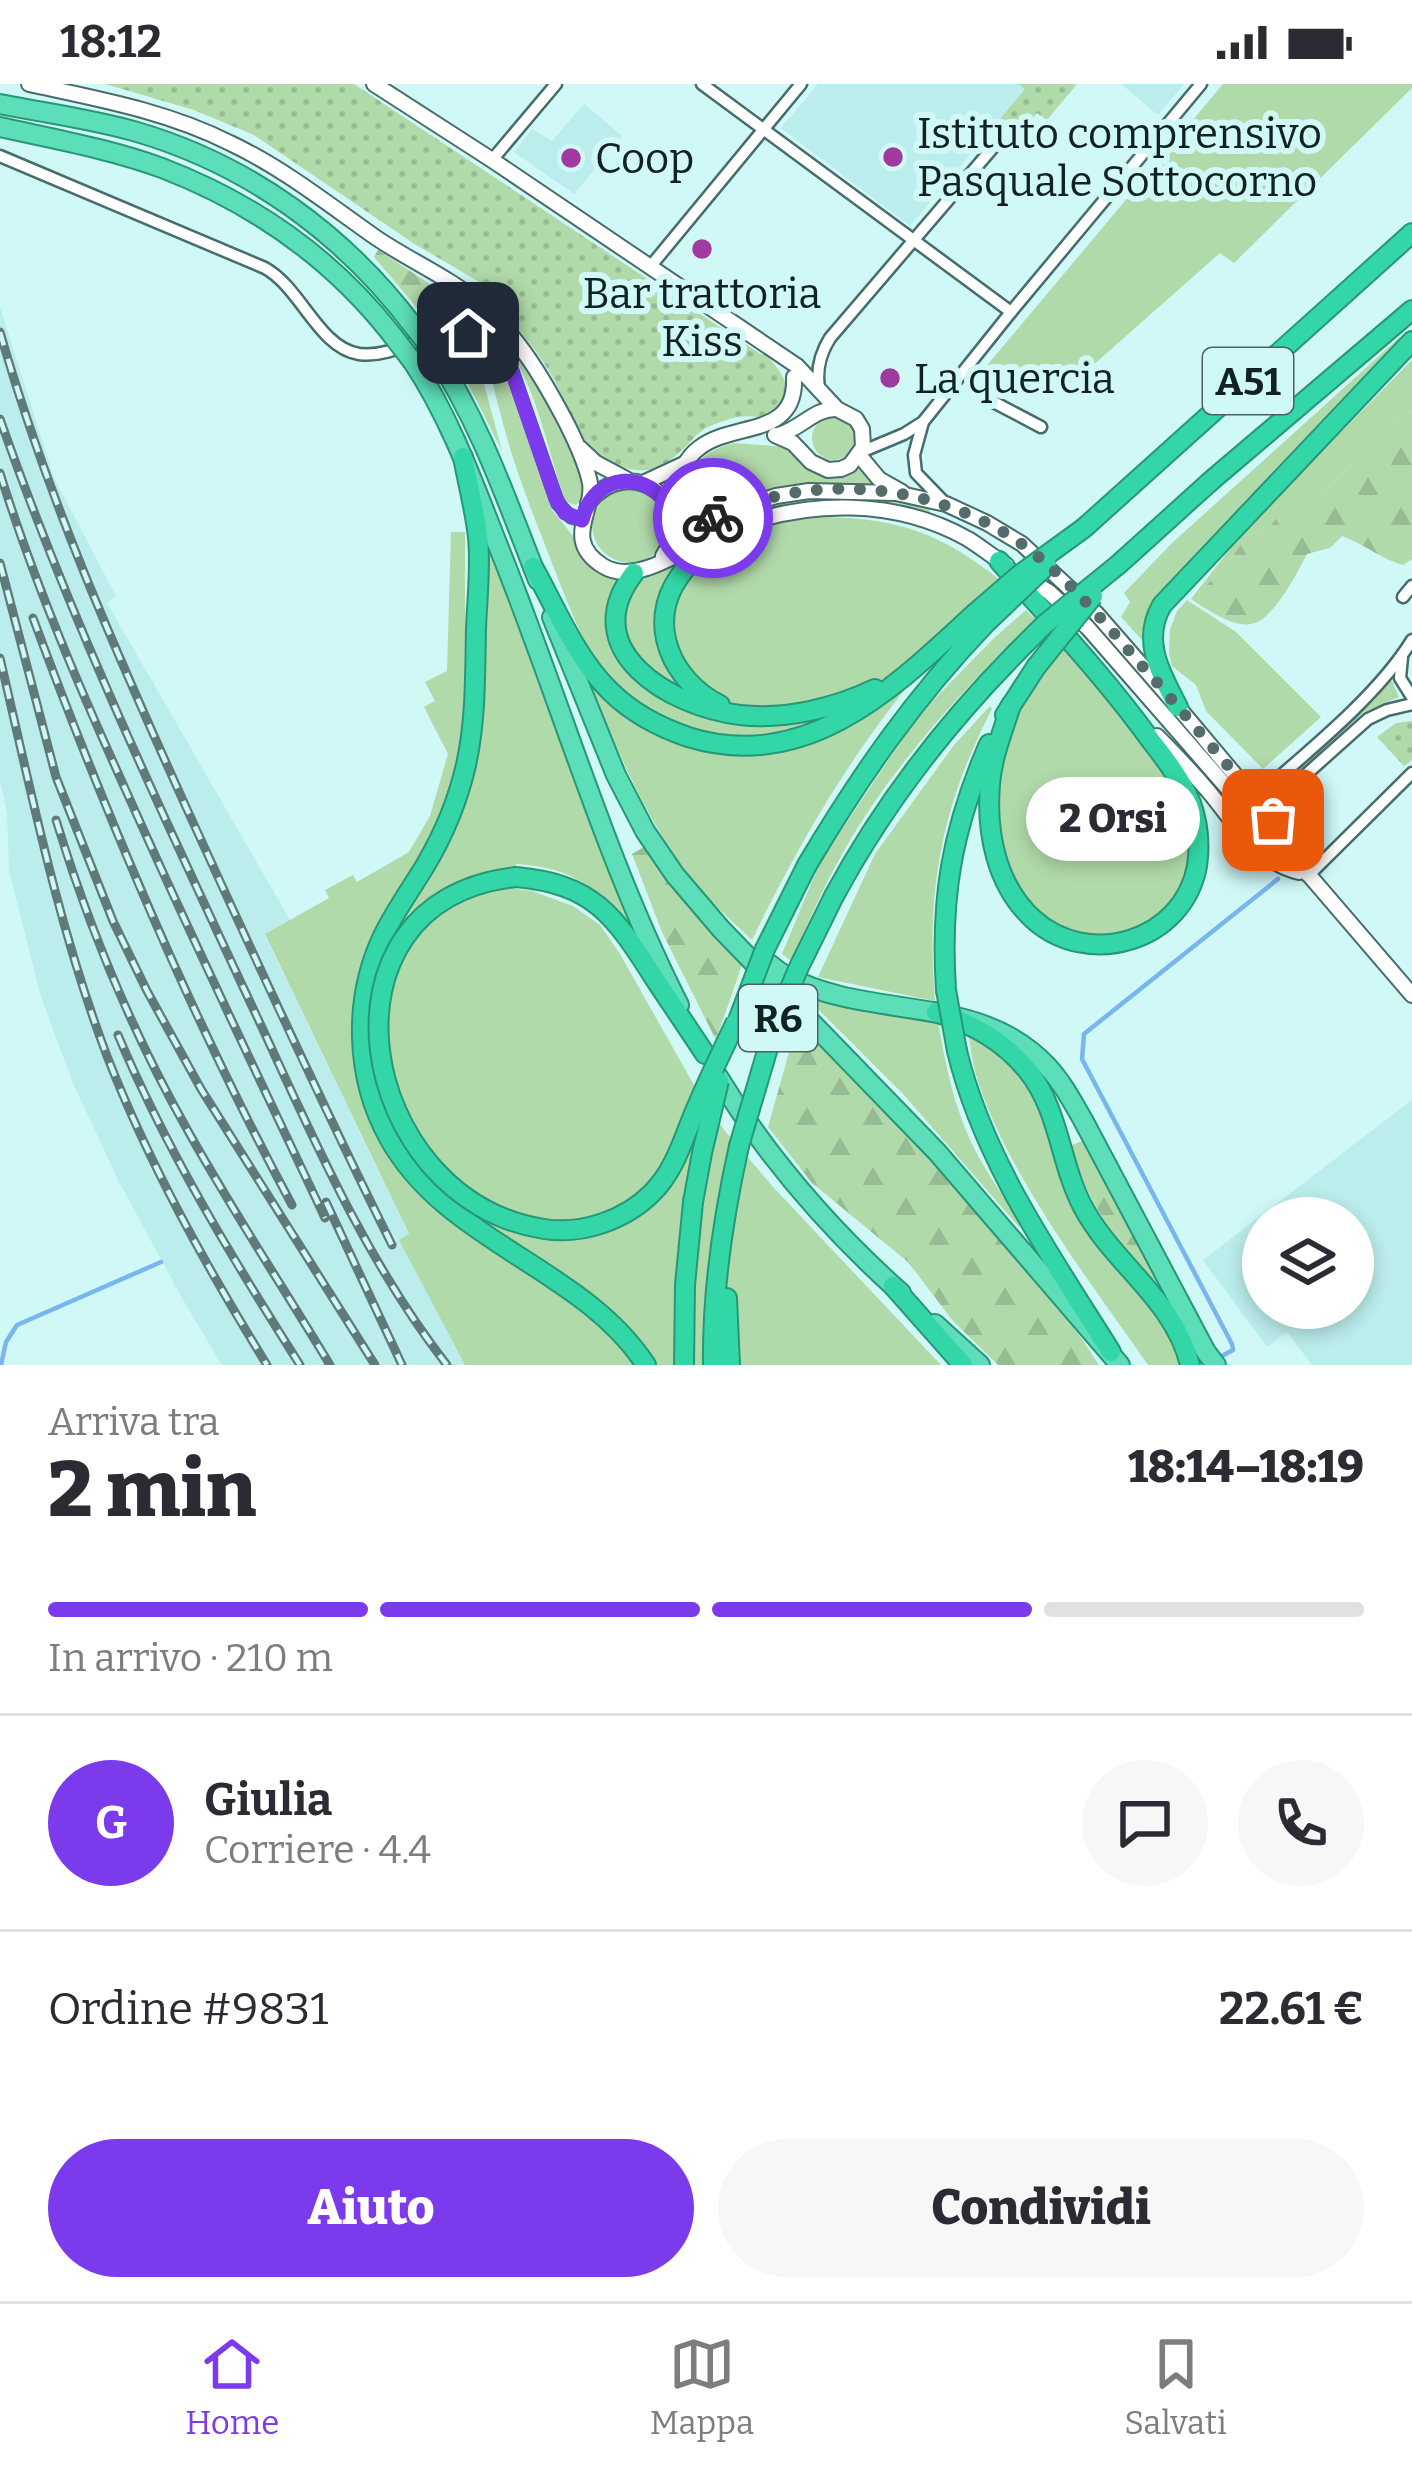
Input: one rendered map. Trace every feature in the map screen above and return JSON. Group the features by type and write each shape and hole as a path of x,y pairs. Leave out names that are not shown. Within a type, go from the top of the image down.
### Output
{"highway":[{"path":"0,104 131,130 192,152 259,185 322,229 392,297 467,405 591,715 630,803 675,875 721,929 937,1152 1116,1359"},
{"path":"0,128 162,168 240,206 309,250 359,297 413,362 463,457 614,852 705,1054"},
{"name":"A51","path":"928,689 981,618 1412,233"},
{"name":"A51","path":"959,714 1045,624 1412,310"},
{"path":"1178,706 1154,657 1157,612 1412,341"},
{"path":"463,457 479,545 470,744 438,843 383,936 370,971 362,1020 367,1080 386,1134 426,1188 591,1306 646,1365"},
{"path":"737,526 707,547 679,576 667,606 665,628 673,661 686,682 740,715"},
{"path":"999,561 1125,704 1189,798 1198,857 1191,887 1162,925 1111,945 1070,940 1035,921 1018,902 1003,876 992,836 990,782 1011,705"},
{"path":"1116,1359 997,1163 973,1109 946,990 944,908 956,834 992,736 1036,667 1119,564"},
{"path":"533,567 586,661 623,704 653,723 692,738 742,746 788,742 854,714 981,618"},
{"path":"634,573 620,592 614,614 621,644 638,669 680,700 740,715 777,715 870,692 906,673"},
{"name":"R6","path":"684,1365 693,1202 711,1109 736,1022 765,949 807,866 855,785 928,689"},
{"name":"R6","path":"713,1365 723,1230 739,1146 764,1056 799,967 834,896 883,812 959,714"},
{"path":"736,1022 697,1105 675,1162 651,1194 619,1216 592,1226 553,1231 509,1221 452,1188 421,1156 394,1110 381,1062 380,1010 388,971 405,938 429,910 479,883 516,877 561,884 607,912 635,947 705,1054 741,1112 785,1171 963,1365"},
{"path":"721,929 787,976 858,999 980,1022 1014,1039 1045,1064 1083,1120 1216,1365"},
{"path":"937,1012 998,1040 1031,1074 1050,1112 1082,1205 1102,1238 1167,1312 1190,1363"},
{"path":"723,1230 730,1365"},
{"path":"892,1286 980,1365"}],"street":[{"path":"29,84 164,116 228,142 298,182 481,304 532,362 577,444 591,486 584,541 595,559 613,571 634,573 737,526 789,511 860,508 898,514 964,537 1048,592 1088,628 1248,814 1292,862 1310,874"},
{"path":"374,84 781,355 804,372 837,409"},
{"path":"492,160 556,84"},
{"path":"702,84 1011,312"},
{"path":"650,267 801,84"},
{"path":"775,435 794,443 812,462 828,470 846,467 860,454 922,422 1202,84"},
{"path":"819,388 821,352 830,338 1001,137"},
{"path":"0,156 277,275 335,345 351,352 388,351 444,331 468,333 486,341 510,365 558,504 571,517 584,514 604,487 637,482 684,464"},
{"path":"781,355 808,409 801,438 804,451"},
{"path":"670,509 684,464 693,453 709,441 767,424 784,413 794,396 794,376"},
{"path":"984,398 1041,427"},
{"path":"734,434 793,431 822,410 837,409 860,424 860,454 879,479 906,495"},
{"path":"922,422 916,442 916,473 946,504"},
{"path":"577,444 596,463 658,492 670,509 671,544 655,564"},
{"path":"670,509 704,520 776,496 809,491 906,495 946,504 1022,544 1096,613 1178,706 1296,850 1310,874 1411,992"},
{"path":"1403,598 1412,586"},
{"path":"1248,814 1255,798 1354,708 1410,644"},
{"path":"1248,814 1266,812 1368,719 1412,700 1399,674 1410,644"},
{"path":"1125,704 1259,852 1278,866 1310,874"},
{"path":"1310,874 1410,775"}],"shaded area":[{"name":"Istituto comprensivo Pasquale Sottocorno","path":"818,84 1018,84 1025,89 910,226 781,128"},
{"path":"1121,84 1184,84 1158,115"},
{"path":"584,104 622,136 574,194 514,152 532,129 552,141"},
{"path":"0,307 54,478 116,596 107,603 290,920 265,935 409,1235 400,1241 465,1365 222,1365 118,1180 73,1083 41,997 9,871 7,813 0,781"},
{"path":"1412,1100 1412,1365 1312,1365 1287,1332 1267,1347 1254,1329 1374,1329 1374,1197 1285,1197"},
{"path":"1242,1230 1242,1313 1203,1260"}],"green space":[{"path":"105,84 354,84 764,353 784,379 785,405 764,416 737,417 710,426 652,469 632,469 607,460 581,434 545,365 487,298 486,286 413,243 254,135 194,110"},
{"path":"1018,84 1077,84 1047,120 1037,113 1012,143 993,127 1025,89"},
{"path":"1223,84 1412,84 1412,88 1234,263 1220,253 1074,382 974,381"},
{"path":"378,250 479,316 471,325 428,321 374,257"},
{"path":"479,316 497,334 526,371 562,431 583,475 584,492 576,505 565,502 519,365 502,342 471,325"},
{"path":"452,335 473,343 472,379 465,378 436,337"},
{"path":"1400,337 1165,588 1148,612 1142,640 1121,617 1130,602 1124,593 1172,543"},
{"path":"473,343 502,451 465,378 472,378"},
{"path":"484,350 504,367 511,383 552,510 602,572 618,579 607,610 611,634 684,707 837,710 784,734 725,736 668,720 618,687 589,649 563,591 513,458"},
{"path":"1412,360 1412,411 1385,427 1326,491 1247,536 1199,593 1200,605 1191,599 1244,531"},
{"path":"1412,411 1412,559 1403,565 1342,536 1330,548 1307,554 1278,603 1255,623 1234,622 1200,605 1199,593 1247,536 1270,527 1295,503 1326,491 1385,427"},
{"path":"834,416 850,422 856,438 850,454 834,460 818,454 812,438 818,422"},
{"path":"734,443 788,447 814,471 831,478 863,466 876,485 776,490 697,514 687,510 685,486 695,466 712,451"},
{"path":"630,487 657,498 668,525 657,552 630,563 603,552 592,525 603,498"},
{"path":"828,495 876,497 930,509 929,513 862,501 804,502 747,516 684,541 687,526 712,525 761,507"},
{"path":"825,517 876,521 918,532 958,551 1000,580 897,672 875,683 800,706 765,708 718,698 680,664 671,629 678,592 701,559 715,548 760,528"},
{"path":"451,532 465,532 465,675 485,676 486,552 490,548 634,928 595,891 554,870 516,864 516,889 573,906 600,925 725,1131 941,1365 465,1365 399,1240 409,1234 265,934 329,898 325,890 353,875 357,882 409,852 430,816 448,754 424,707 435,701 425,682 447,671"},
{"path":"696,549 663,602 687,688 684,693 647,669 627,642 620,613 635,583"},
{"path":"1187,600 1236,632 1321,717 1263,769 1206,711 1196,685 1172,666 1170,630"},
{"path":"1026,610 1035,619 951,706 876,800 834,869 791,961 782,954 820,862 918,716"},
{"path":"1066,648 1148,749 1185,804 1193,825 1190,862 1171,905 1149,924 1120,934 1077,932 1040,912 1013,879 998,838 997,788 1008,735 1026,698"},
{"path":"584,669 713,750 860,717 910,683 824,807 752,940 711,901 670,849 637,791"},
{"path":"1389,681 1399,697 1364,712 1280,785 1362,710"},
{"path":"990,706 960,780 941,851 933,923 935,1001 818,977 875,854 954,745"},
{"path":"1412,721 1412,760 1404,766 1377,737 1396,723"},
{"path":"644,847 694,912 743,962 716,1040 662,932 632,854"},
{"path":"810,996 938,1021 964,1126 1022,1224 1019,1227 904,1095 809,1000"},
{"path":"798,1020 932,1158 1074,1327 1099,1365 998,1365 953,1321 908,1262 812,1183 768,1127"},
{"path":"968,1029 988,1039 1036,1090 1058,1165 1166,1331 1181,1365 1148,1365 1051,1225 990,1112 976,1075"},
{"path":"1086,1139 1168,1293 1161,1297 1120,1244 1086,1188 1070,1146"}],"waterway":[{"path":"1220,1357 1233,1350 1232,1344 1082,1059 1084,1034 1278,879"},
{"path":"1,1365 6,1342 17,1325 161,1262"}],"railway":[{"path":"0,332 39,454 109,632 262,972 392,1245"},
{"path":"0,419 115,707 312,1135 387,1277 447,1365"},
{"path":"0,473 44,599 96,723 325,1218"},
{"path":"0,563 56,777 113,921 201,1089 375,1365"},
{"path":"33,618 152,916 292,1205"},
{"path":"0,658 60,908 107,1056 180,1214 267,1365"},
{"path":"56,820 98,940 148,1056 205,1161 330,1365"},
{"path":"118,1035 202,1203 300,1365"},
{"path":"326,1202 402,1365"}],"way so far":[{"path":"713,518 776,496 838,490 922,498 987,523 1022,544 1096,613 1273,820"}],"place":[{"name":"Istituto comprensivo Pasquale Sottocorno","path":"893,157"},
{"name":"Coop","path":"571,158"},
{"name":"Bar trattoria Kiss","path":"702,249"},
{"name":"La quercia","path":"890,378"},
{"name":"2 Orsi","path":"1273,820"}],"route":[{"path":"468,333 486,341 510,365 565,513 582,520 596,494 626,481 653,488 672,513 693,520 713,518"}]}
